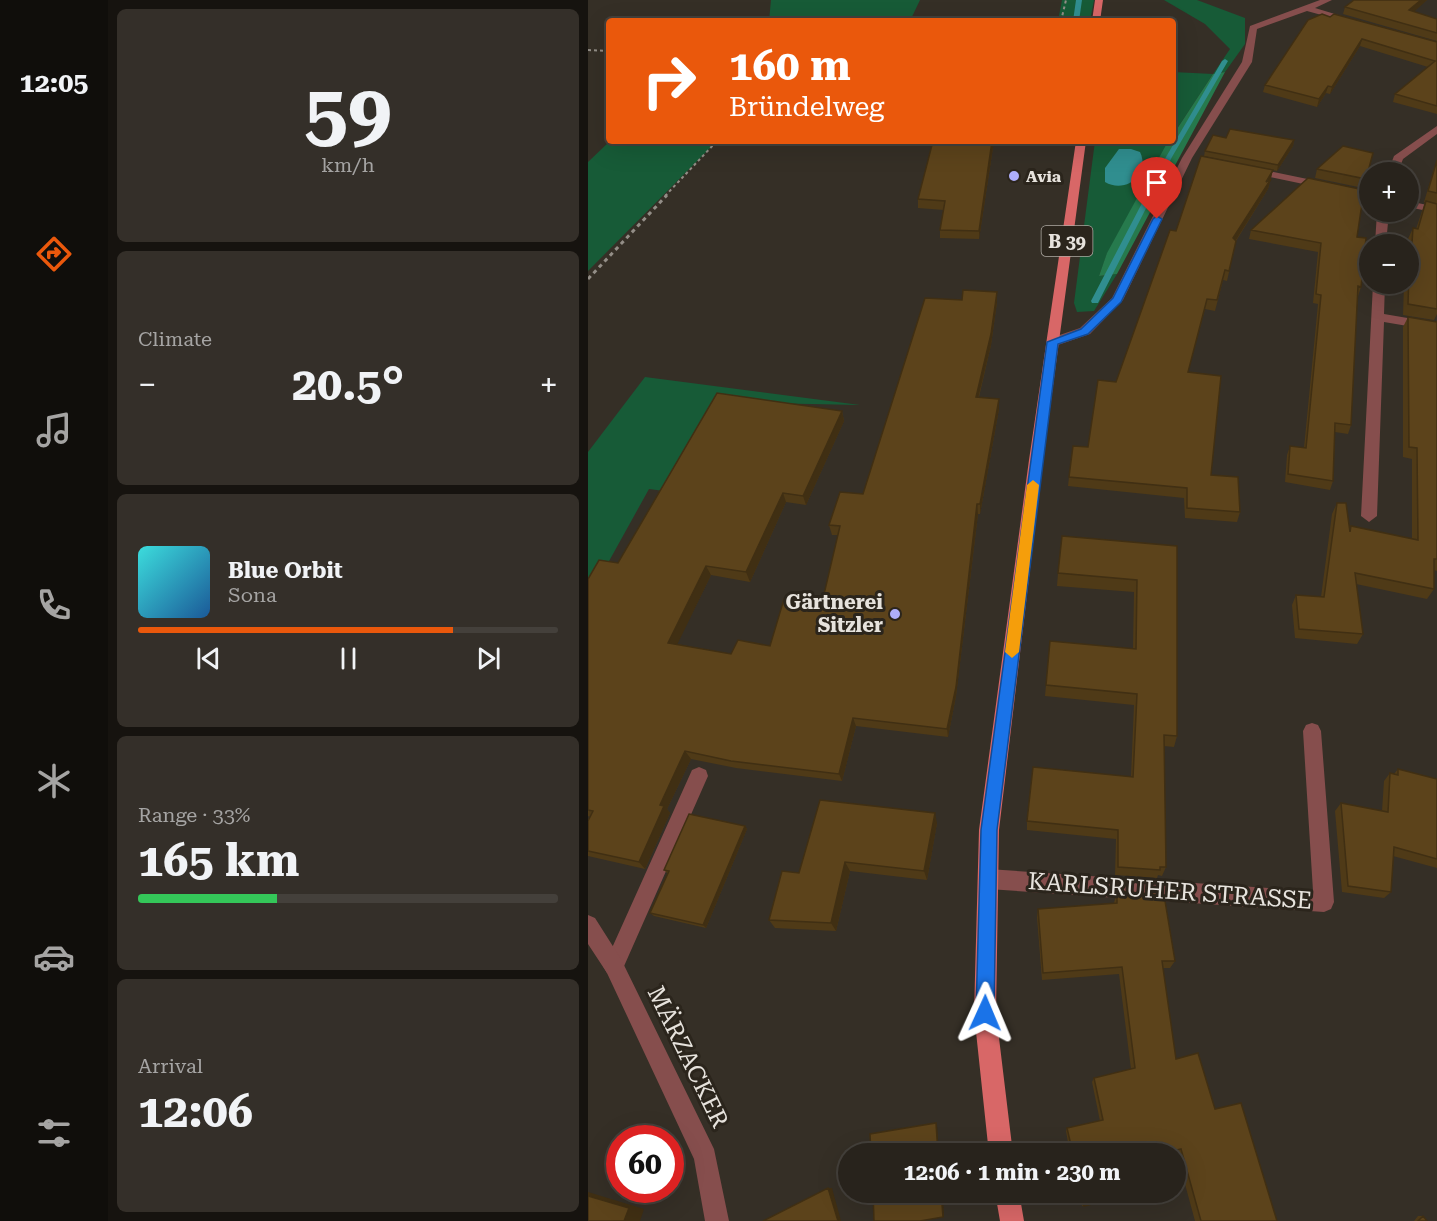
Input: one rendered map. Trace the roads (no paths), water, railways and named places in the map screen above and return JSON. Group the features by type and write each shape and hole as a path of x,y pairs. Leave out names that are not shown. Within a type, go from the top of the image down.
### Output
{"main road":[{"path":"1096,18 1099,0"},
{"name":"B 39","path":"1000,1143 985,1013 989,830 1081,144"},
{"path":"1009,1203 1012,1221"}],"street":[{"path":"1053,342 1085,332 1117,300 1247,62 1253,28 1328,0"},
{"path":"1306,8 1362,23"},
{"path":"1397,162 1398,158 1437,129"},
{"path":"1233,167 1359,193"},
{"path":"1419,206 1437,210"},
{"path":"1369,516 1378,294"},
{"path":"1377,317 1437,327"},
{"name":"KARLSRUHER STRASSE","path":"988,879 1324,902 1312,731"},
{"path":"614,966 699,776"},
{"name":"MÄRZACKER","path":"588,925 614,966 706,1157 717,1221"}],"water":[{"path":"1119,149 1140,152 1142,160 1139,175 1128,184 1120,186 1105,182 1105,168"}],"waterway":[{"path":"1076,18 1079,0"},
{"path":"1095,301 1169,157 1225,61"}],"place":[{"name":"Avia","path":"1014,176"},
{"name":"Gärtnerei Sitzler","path":"895,614"}]}
